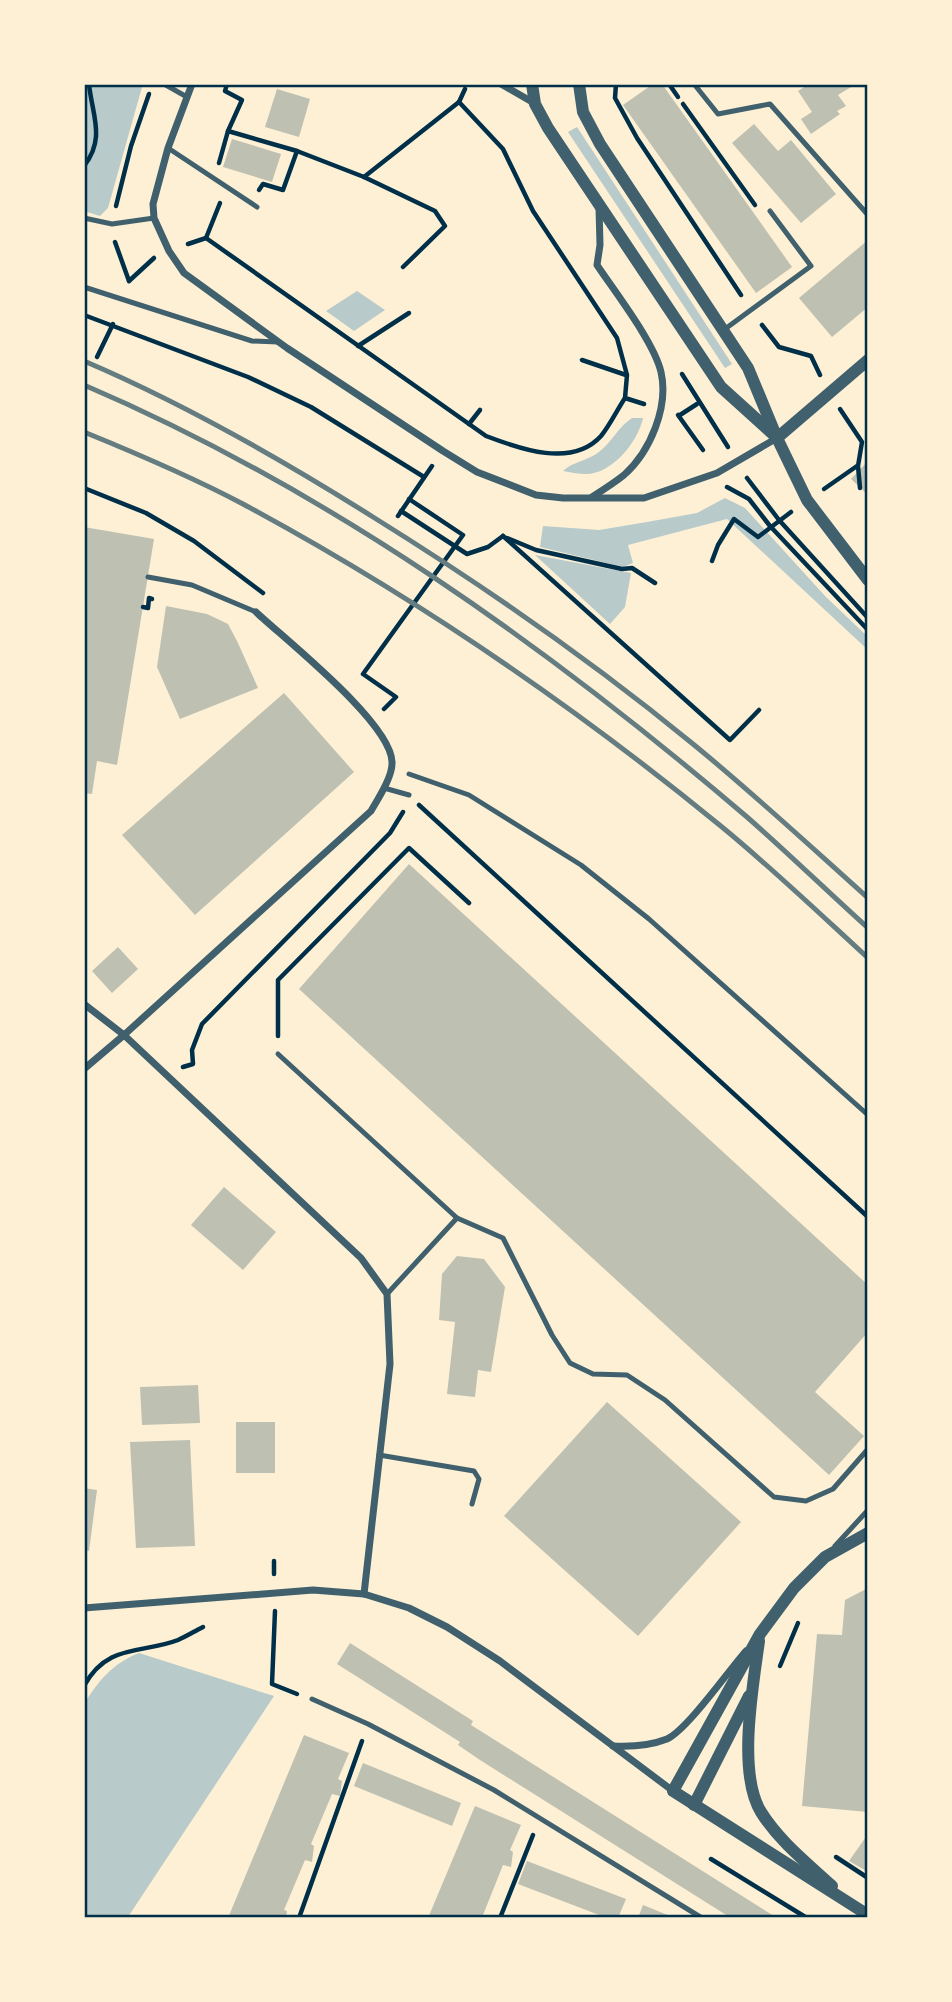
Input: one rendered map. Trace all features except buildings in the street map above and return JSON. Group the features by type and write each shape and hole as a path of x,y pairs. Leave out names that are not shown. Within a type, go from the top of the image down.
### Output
{"street":[{"path":"192,84 168,148 153,204 154,218 169,251 184,273 278,342 477,472 536,495 563,498 644,498 717,473 777,438 868,360"},
{"path":"501,84 535,104"},
{"path":"532,84 535,104 548,128 721,387 777,438"},
{"path":"579,84 583,112 600,144 748,368 807,500 868,580"},
{"path":"592,498 624,475 643,452 653,434 663,386 661,369 642,332 597,265 600,245 599,204"},
{"path":"84,1069 371,811 384,788 393,763 385,738 367,714 257,612"},
{"path":"84,1004 124,1035 361,1258 387,1294 390,1364 364,1594"},
{"path":"613,1746 638,1747 668,1738 682,1728 760,1634 794,1588 825,1557 868,1533"},
{"path":"84,1608 313,1590 364,1594 409,1608 447,1627 500,1661 673,1791 868,1915"},
{"path":"760,1634 749,1730 752,1787 760,1809 771,1826 855,1908"},
{"path":"673,1791 760,1634"},
{"path":"694,1805 753,1688"}],"lane":[{"path":"164,84 187,97"},
{"path":"694,84 718,114 770,104 868,215"},
{"path":"168,148 257,207"},
{"path":"723,331 810,266 770,211"},
{"path":"84,218 112,224 154,218"},
{"path":"84,288 251,341 278,342"},
{"path":"148,577 192,585 257,612"},
{"path":"409,774 469,795 581,865 649,919 868,1115"},
{"path":"384,788 408,795"},
{"path":"278,1054 457,1218 503,1238 552,1335 570,1363 593,1374 627,1375 665,1400 774,1497 806,1501 833,1489 868,1449"},
{"path":"387,1294 457,1218"},
{"path":"379,1455 474,1471 479,1479 472,1504"},
{"path":"825,1557 868,1510"},
{"path":"313,1699 368,1724 494,1790 702,1918"}],"path":[{"path":"84,166 97,138 89,84"},
{"path":"152,84 131,146 112,224 113,237 129,281 157,255"},
{"path":"206,238 226,187 217,169 228,131 242,100 225,90 227,84"},
{"path":"616,84 615,98 637,138 751,310 779,347"},
{"path":"669,84 763,216 770,211"},
{"path":"364,177 459,102 465,89"},
{"path":"206,238 485,436 513,447 558,454 579,451 600,437 625,398 627,375 617,338 533,211 503,149 459,102"},
{"path":"228,131 298,151 364,177 435,211 445,226 404,267"},
{"path":"226,187 257,193 263,184 283,190 298,151"},
{"path":"188,244 206,238"},
{"path":"358,346 410,313"},
{"path":"84,315 248,376 311,407 424,477 400,513 467,554 488,547 503,536"},
{"path":"97,357 113,324"},
{"path":"582,360 627,375"},
{"path":"625,398 646,404"},
{"path":"697,404 677,414 703,450"},
{"path":"469,424 480,410"},
{"path":"858,472 860,488"},
{"path":"724,485 749,499 779,536 868,630"},
{"path":"383,709 396,697 363,674 463,535 409,499"},
{"path":"712,561 718,545 734,519 758,537"},
{"path":"503,536 536,550 622,569 632,568 655,583"},
{"path":"503,536 730,740 759,710"},
{"path":"193,1064 192,1050 202,1024 390,833 402,817 408,795 868,1217"},
{"path":"278,1054 278,980 409,848 468,903"},
{"path":"779,1670 803,1614"},
{"path":"275,1625 272,1684 313,1699"},
{"path":"84,1686 90,1675 120,1652 177,1640 202,1627"},
{"path":"299,1918 368,1724"},
{"path":"500,1918 540,1818"},
{"path":"711,1859 807,1918"}],"shaded area":[{"path":"84,84 140,84 142,87 108,208 100,216 84,211"},
{"path":"577,127 732,364 725,368 568,132"},
{"path":"357,291 385,310 354,331 326,311"},
{"path":"632,418 643,418 636,437 614,463 596,473 563,471 599,452"},
{"path":"725,498 745,508 826,597 868,637 868,650 727,519 628,545 633,563 623,567 540,547 543,526 599,530 697,513"},
{"path":"535,555 631,573 625,607 610,624"},
{"path":"139,1653 274,1696 128,1917 84,1918 84,1704 107,1674 121,1662"}],"railway":[{"path":"84,361 159,395 268,453 496,597 616,683 693,744 868,898"},
{"path":"84,385 174,426 262,472 348,522 432,576 593,692 671,754 747,817 868,928"},
{"path":"84,432 165,466 243,504 369,576 490,654 608,738 722,827 868,958"}]}
